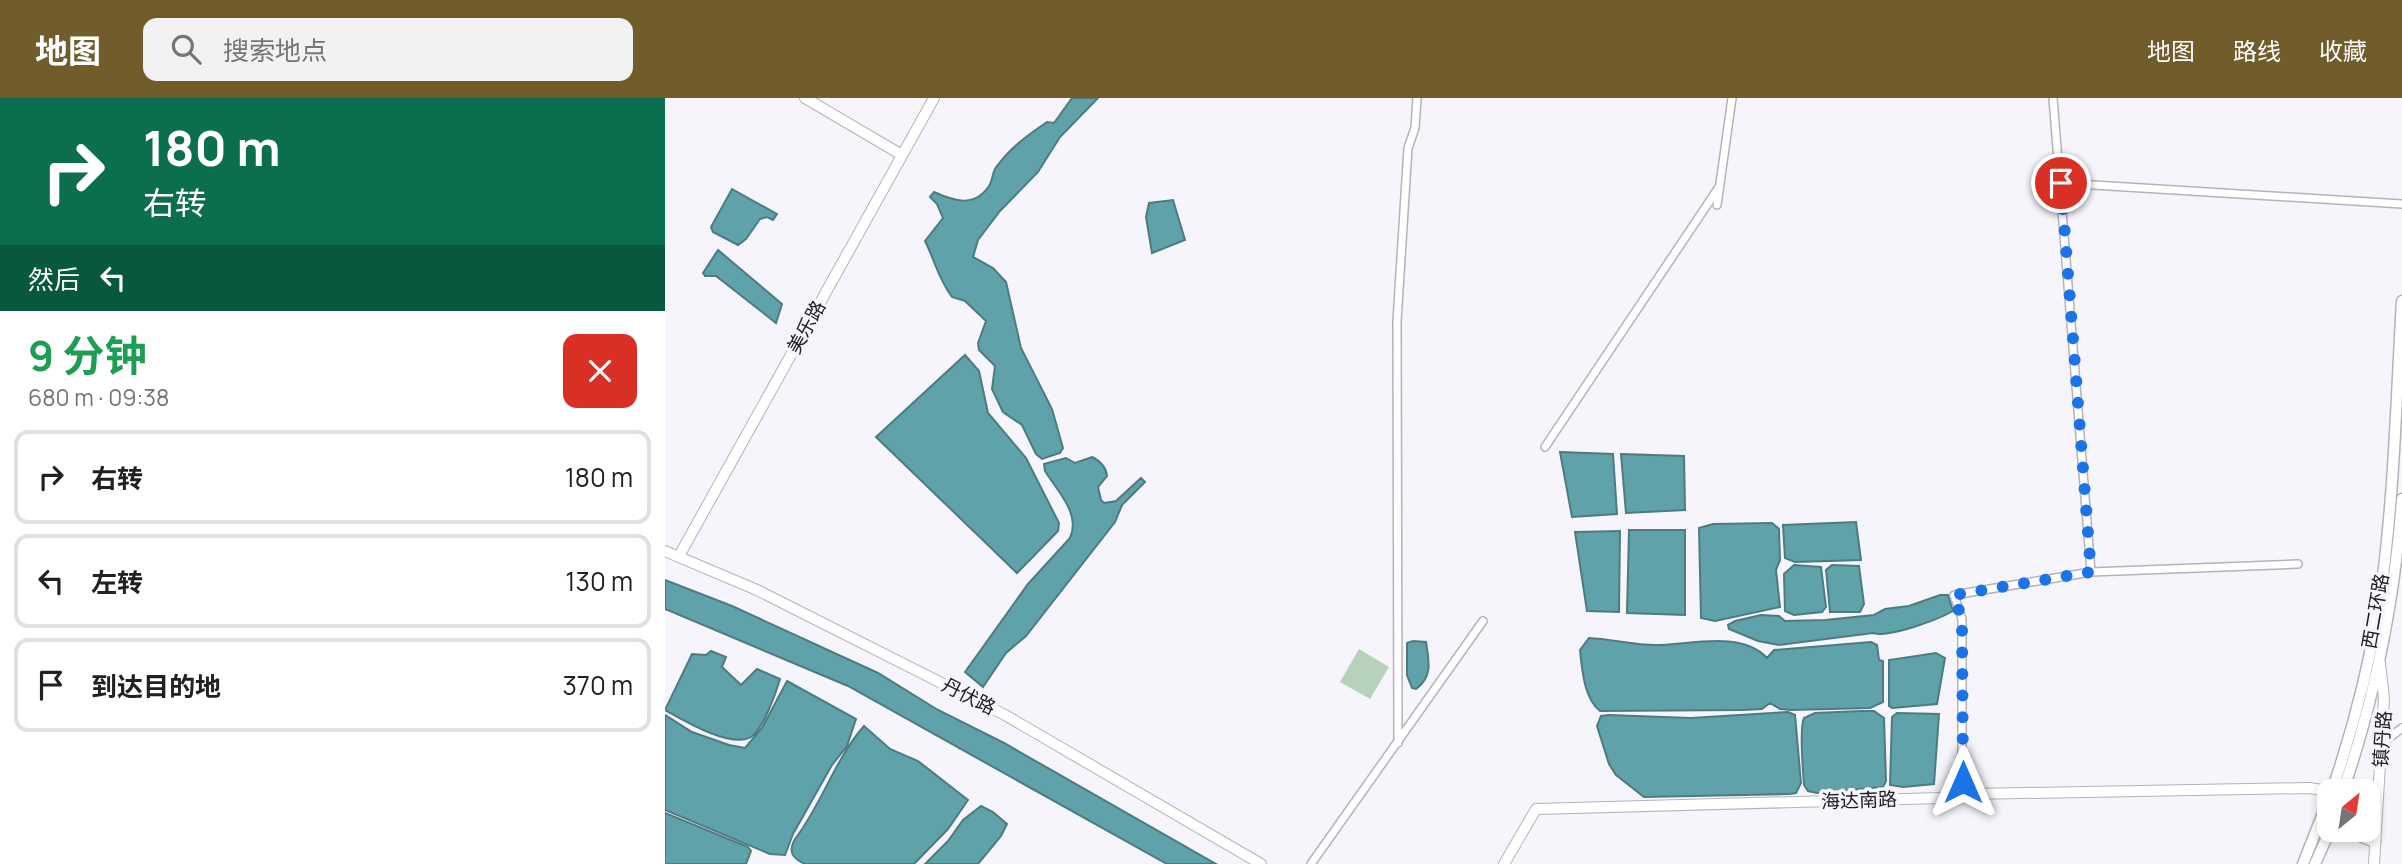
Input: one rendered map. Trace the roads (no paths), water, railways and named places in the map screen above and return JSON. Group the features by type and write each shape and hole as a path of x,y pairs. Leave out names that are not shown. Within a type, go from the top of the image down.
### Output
{"main road":[{"name":"西二环路","path":"2347,779 2359,745 2374,654 2388,523 2400,368 2402,301"},
{"name":"西二环路","path":"2334,779 2390,608 2402,499"},
{"path":"2303,864 2317,837"},
{"path":"2315,864 2325,842"}],"street":[{"path":"805,98 902,155"},
{"name":"美乐路","path":"679,556 934,98"},
{"path":"1398,743 1397,321 1408,148 1415,128 1417,98"},
{"path":"1717,205 1732,98"},
{"path":"2053,98 2091,572"},
{"path":"2061,183 2402,204"},
{"path":"1545,447 1719,187"},
{"name":"丹伏路","path":"665,551 757,590 1005,715 1261,864"},
{"path":"1962,795 1962,620 1954,595 2091,572 2298,564"},
{"path":"1311,864 1483,621"},
{"name":"镇丹路","path":"2374,654 2384,698 2379,779"},
{"path":"2381,744 2402,728"},
{"name":"海达南路","path":"1504,864 1536,809 1941,798 1962,795 2317,789"},
{"name":"镇丹路","path":"2374,864 2375,842"}],"water":[{"path":"1072,98 1098,98 1060,137 1038,172 1000,211 978,240 973,257 993,268 1006,282 1021,348 1052,409 1063,448 1060,453 1042,459 1036,454 1022,425 1003,412 992,389 995,366 979,350 978,343 986,321 965,301 952,297 925,241 943,218 937,204 930,197 934,192 963,201 983,193 989,186 995,168 1008,153 1047,122 1054,123"},
{"path":"732,189 777,214 773,220 767,217 760,219 746,239 738,245 713,232 711,227"},
{"path":"1173,200 1185,240 1152,253 1146,217 1149,203"},
{"path":"718,250 782,304 776,323 716,276 705,276 703,273"},
{"path":"965,355 979,371 988,413 1026,458 1059,523 1058,531 1017,573 876,437"},
{"path":"1560,452 1613,454 1617,514 1572,517"},
{"path":"1621,454 1684,456 1685,510 1626,513"},
{"path":"1092,457 1102,464 1106,472 1107,476 1098,487 1104,503 1116,501 1141,478 1145,482 1122,505 1115,522 1026,636 1006,653 983,687 965,672 1028,584 1070,538 1073,529 1067,503 1045,471 1044,464 1066,458 1075,463"},
{"path":"1856,522 1861,560 1795,562 1785,558 1783,525"},
{"path":"1772,523 1779,529 1780,560 1776,570 1780,607 1715,621 1701,618 1699,528 1713,524"},
{"path":"1629,530 1685,530 1685,615 1627,613"},
{"path":"1620,531 1619,612 1587,611 1575,532"},
{"path":"1794,565 1821,567 1826,607 1822,612 1794,615 1785,611 1784,574"},
{"path":"1832,565 1859,566 1864,604 1860,612 1830,612 1826,570"},
{"path":"665,580 732,606 878,673 938,710 1004,743 1216,864 1167,864 848,686 665,609"},
{"path":"1940,595 1948,595 1953,611 1890,633 1779,645 1758,641 1729,629 1728,625 1761,615 1779,616 1785,621 1874,615 1885,609 1909,606"},
{"path":"1589,638 1655,645 1729,642 1756,649 1767,658 1774,650 1871,642 1877,645 1879,660 1883,661 1883,702 1870,708 1791,710 1780,709 1770,703 1762,709 1743,710 1600,711 1590,699 1583,674 1580,650"},
{"path":"1426,642 1429,662 1425,679 1416,689 1412,688 1407,675 1407,643"},
{"path":"711,651 726,657 722,667 741,685 757,669 780,679 764,719 751,737 742,740 720,736 665,710 692,654 706,655"},
{"path":"1936,653 1945,658 1937,704 1892,708 1889,706 1889,660"},
{"path":"787,681 856,719 847,746 832,765 793,834 785,855 770,854 665,810 665,715 692,732 745,748 762,728"},
{"path":"1874,711 1884,718 1886,781 1883,787 1817,793 1808,791 1804,785 1802,760 1804,718 1815,713"},
{"path":"1788,712 1795,715 1801,783 1796,793 1789,794 1644,797 1616,775 1609,764 1597,726 1601,716 1609,715 1691,718"},
{"path":"1897,713 1939,714 1934,784 1903,787 1890,785 1892,717"},
{"path":"864,726 890,749 918,761 968,800 948,829 914,864 805,864 793,854 795,839 845,753"},
{"path":"981,806 1007,824 1001,836 978,864 925,864 948,841 963,820"},
{"path":"665,813 748,847 751,851 746,864 665,864"}]}
